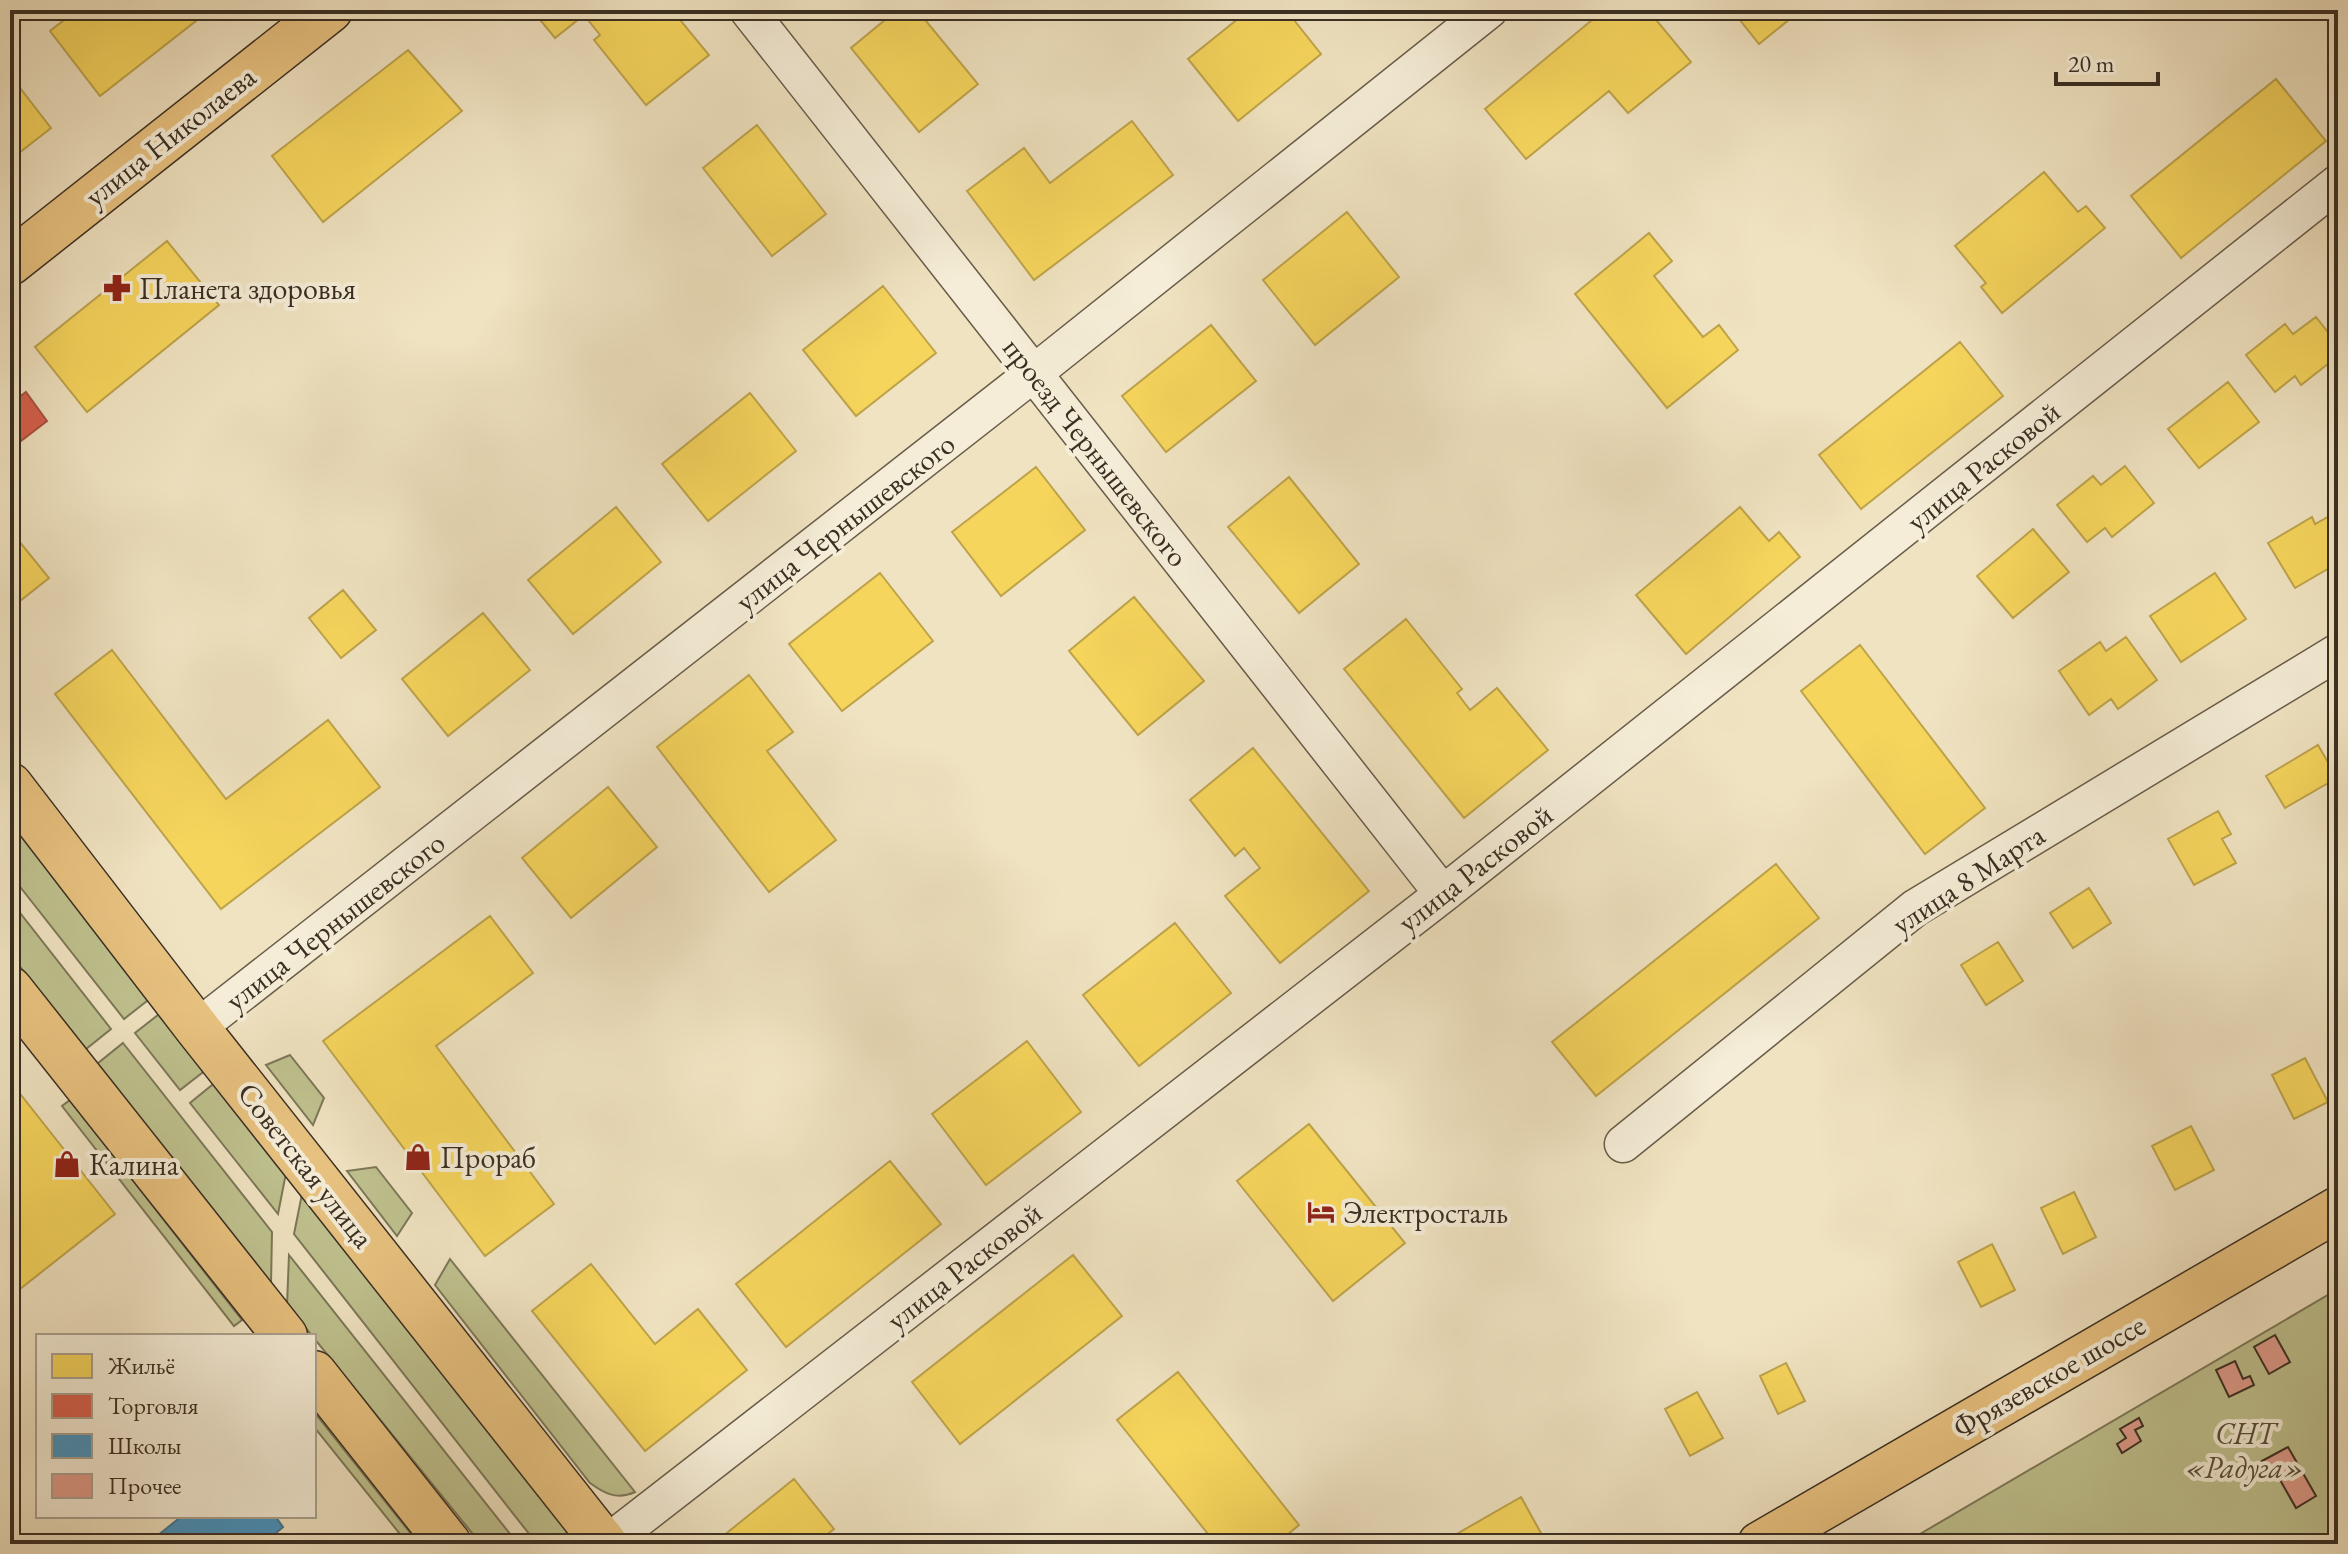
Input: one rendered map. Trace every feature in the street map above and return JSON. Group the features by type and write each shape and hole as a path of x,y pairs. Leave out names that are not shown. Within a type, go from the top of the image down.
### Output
{"main road":[{"name":"улица Николаева","path":"10,263 330,10"},
{"name":"Советская улица","path":"10,785 197,1028 605,1544"},
{"path":"10,989 283,1334"},
{"name":"Фрязевское шоссе","path":"1760,1544 2338,1209"},
{"path":"316,1376 449,1544"}],"street":[{"name":"проезд Чернышевского","path":"748,10 1443,894"},
{"name":"улица Чернышевского","path":"197,1028 1034,373 1489,10"},
{"name":"улица Расковой","path":"605,1544 1443,894 2338,183"},
{"name":"улица 8 Марта","path":"1623,1144 1915,908 2338,652"}],"green space":[{"path":"10,816 152,997 124,1019 10,874"},
{"path":"10,900 111,1029 86,1049 10,954"},
{"path":"163,1011 207,1069 180,1090 135,1033"},
{"path":"123,1043 272,1232 271,1284 97,1064"},
{"path":"290,1055 324,1098 313,1125 266,1065"},
{"path":"217,1081 286,1173 278,1214 190,1103"},
{"path":"70,1100 242,1320 234,1326 62,1106"},
{"path":"376,1167 412,1213 397,1236 347,1171"},
{"path":"302,1194 568,1532 553,1544 537,1544 294,1234"},
{"path":"289,1255 518,1544 481,1544 316,1341 316,1334 311,1334 287,1305"},
{"path":"450,1259 635,1492 611,1495 590,1483 435,1285"},
{"name":"СНТ «Радуга»","path":"2338,1289 2338,1544 1902,1544 1920,1534"},
{"path":"316,1415 419,1544 408,1544 316,1429"}],"building: Жильё":[{"path":"77,10 210,10 100,96 50,31"},
{"path":"532,10 672,10 709,55 646,105 594,40 600,35 584,15 555,38"},
{"path":"897,10 917,10 978,84 919,132 851,48"},
{"path":"1249,10 1286,10 1321,54 1238,121 1188,59"},
{"path":"1604,10 1648,10 1691,62 1628,113 1609,91 1526,159 1485,109"},
{"path":"1732,10 1801,10 1759,44"},
{"path":"408,50 462,111 323,222 272,156"},
{"path":"10,75 51,128 10,160"},
{"path":"2276,79 2326,141 2181,258 2131,196"},
{"path":"1132,121 1173,175 1034,280 967,191 1024,148 1050,183"},
{"path":"757,125 826,214 772,256 703,168"},
{"path":"2044,172 2078,212 2086,206 2105,228 2002,313 1981,287 1986,283 1955,246"},
{"path":"1347,212 1399,277 1315,345 1263,280"},
{"path":"1649,233 1672,261 1654,276 1703,337 1719,325 1738,350 1667,408 1575,294"},
{"path":"167,241 219,305 87,412 35,347"},
{"path":"883,286 936,353 856,416 803,350"},
{"path":"2316,317 2338,345 2338,356 2301,385 2295,376 2275,392 2246,355 2285,324 2293,334"},
{"path":"1211,325 1256,381 1166,452 1122,396"},
{"path":"1960,342 2003,396 1861,509 1819,455"},
{"path":"2228,382 2259,422 2199,468 2168,429"},
{"path":"750,393 796,451 708,521 662,464"},
{"path":"2125,466 2154,503 2112,537 2105,528 2087,542 2057,505 2093,476 2101,485"},
{"path":"1036,467 1085,530 1001,596 952,532"},
{"path":"1289,477 1359,564 1299,613 1228,527"},
{"path":"616,507 661,562 573,634 528,580"},
{"path":"1740,507 1769,541 1779,532 1800,557 1686,654 1636,595"},
{"path":"2333,514 2338,522 2338,563 2295,588 2268,543 2312,517 2315,524"},
{"path":"2033,529 2069,572 2013,618 1977,576"},
{"path":"10,530 49,578 10,609"},
{"path":"880,573 933,641 842,711 789,644"},
{"path":"2215,573 2246,619 2181,662 2150,616"},
{"path":"343,590 376,630 341,658 309,618"},
{"path":"1134,597 1204,681 1138,735 1069,651"},
{"path":"483,613 530,670 448,736 402,679"},
{"path":"1406,619 1462,689 1457,693 1470,710 1497,688 1548,750 1464,818 1344,669"},
{"path":"2126,637 2157,680 2118,709 2111,699 2089,715 2059,671 2100,642 2106,651"},
{"path":"1860,645 1985,808 1925,854 1801,691"},
{"path":"112,650 226,799 328,720 380,787 221,909 55,694"},
{"path":"749,675 793,732 767,751 836,840 769,892 657,747"},
{"path":"2318,745 2337,778 2285,808 2266,776"},
{"path":"1253,748 1369,891 1280,963 1225,896 1260,868 1244,848 1235,856 1190,800"},
{"path":"608,787 657,847 571,918 522,858"},
{"path":"2218,811 2231,834 2222,839 2236,863 2194,885 2168,839"},
{"path":"1776,864 1819,918 1596,1096 1552,1042"},
{"path":"2089,888 2111,923 2073,948 2050,913"},
{"path":"490,916 533,973 436,1046 554,1204 485,1256 323,1041"},
{"path":"1175,923 1231,993 1139,1066 1083,995"},
{"path":"1998,942 2023,981 1986,1005 1961,965"},
{"path":"1027,1041 1081,1112 986,1185 932,1114"},
{"path":"2305,1058 2328,1102 2294,1119 2272,1075"},
{"path":"10,1081 115,1214 10,1297 12,1201"},
{"name":"Электросталь","path":"1309,1124 1405,1243 1333,1301 1237,1181"},
{"path":"2191,1126 2214,1170 2175,1190 2152,1146"},
{"path":"890,1161 941,1224 786,1347 736,1284"},
{"path":"2074,1192 2096,1237 2063,1254 2041,1208"},
{"path":"1992,1244 2015,1290 1981,1307 1958,1262"},
{"path":"1073,1255 1122,1316 960,1444 912,1382"},
{"path":"591,1264 655,1344 698,1309 747,1370 645,1451 532,1311"},
{"path":"1786,1363 1805,1401 1778,1414 1760,1376"},
{"path":"1178,1372 1299,1525 1276,1544 1216,1544 1117,1420"},
{"path":"1697,1392 1723,1438 1690,1456 1665,1409"},
{"path":"794,1479 834,1529 815,1544 722,1544 718,1540"},
{"path":"1521,1497 1547,1544 1441,1544 1441,1543"}],"building: Торговля":[{"path":"26,392 47,421 13,447 10,443 10,404"}],"building: Школы":[{"path":"180,1518 276,1518 283,1527 276,1533 285,1544 147,1544"}],"building: Прочее":[{"path":"2275,1335 2290,1362 2269,1374 2254,1347"},
{"path":"2235,1361 2243,1379 2250,1376 2254,1385 2229,1397 2216,1370"},
{"path":"2139,1418 2143,1426 2135,1430 2141,1441 2122,1453 2117,1444 2126,1438 2120,1429"},
{"path":"2288,1447 2316,1496 2296,1508 2275,1471 2270,1474 2262,1461"}],"place":[{"name":"Планета здоровья","path":"117,288"},
{"name":"Прораб","path":"418,1157"},
{"name":"Калина","path":"67,1164"},
{"name":"Электросталь","path":"1321,1212"}]}
